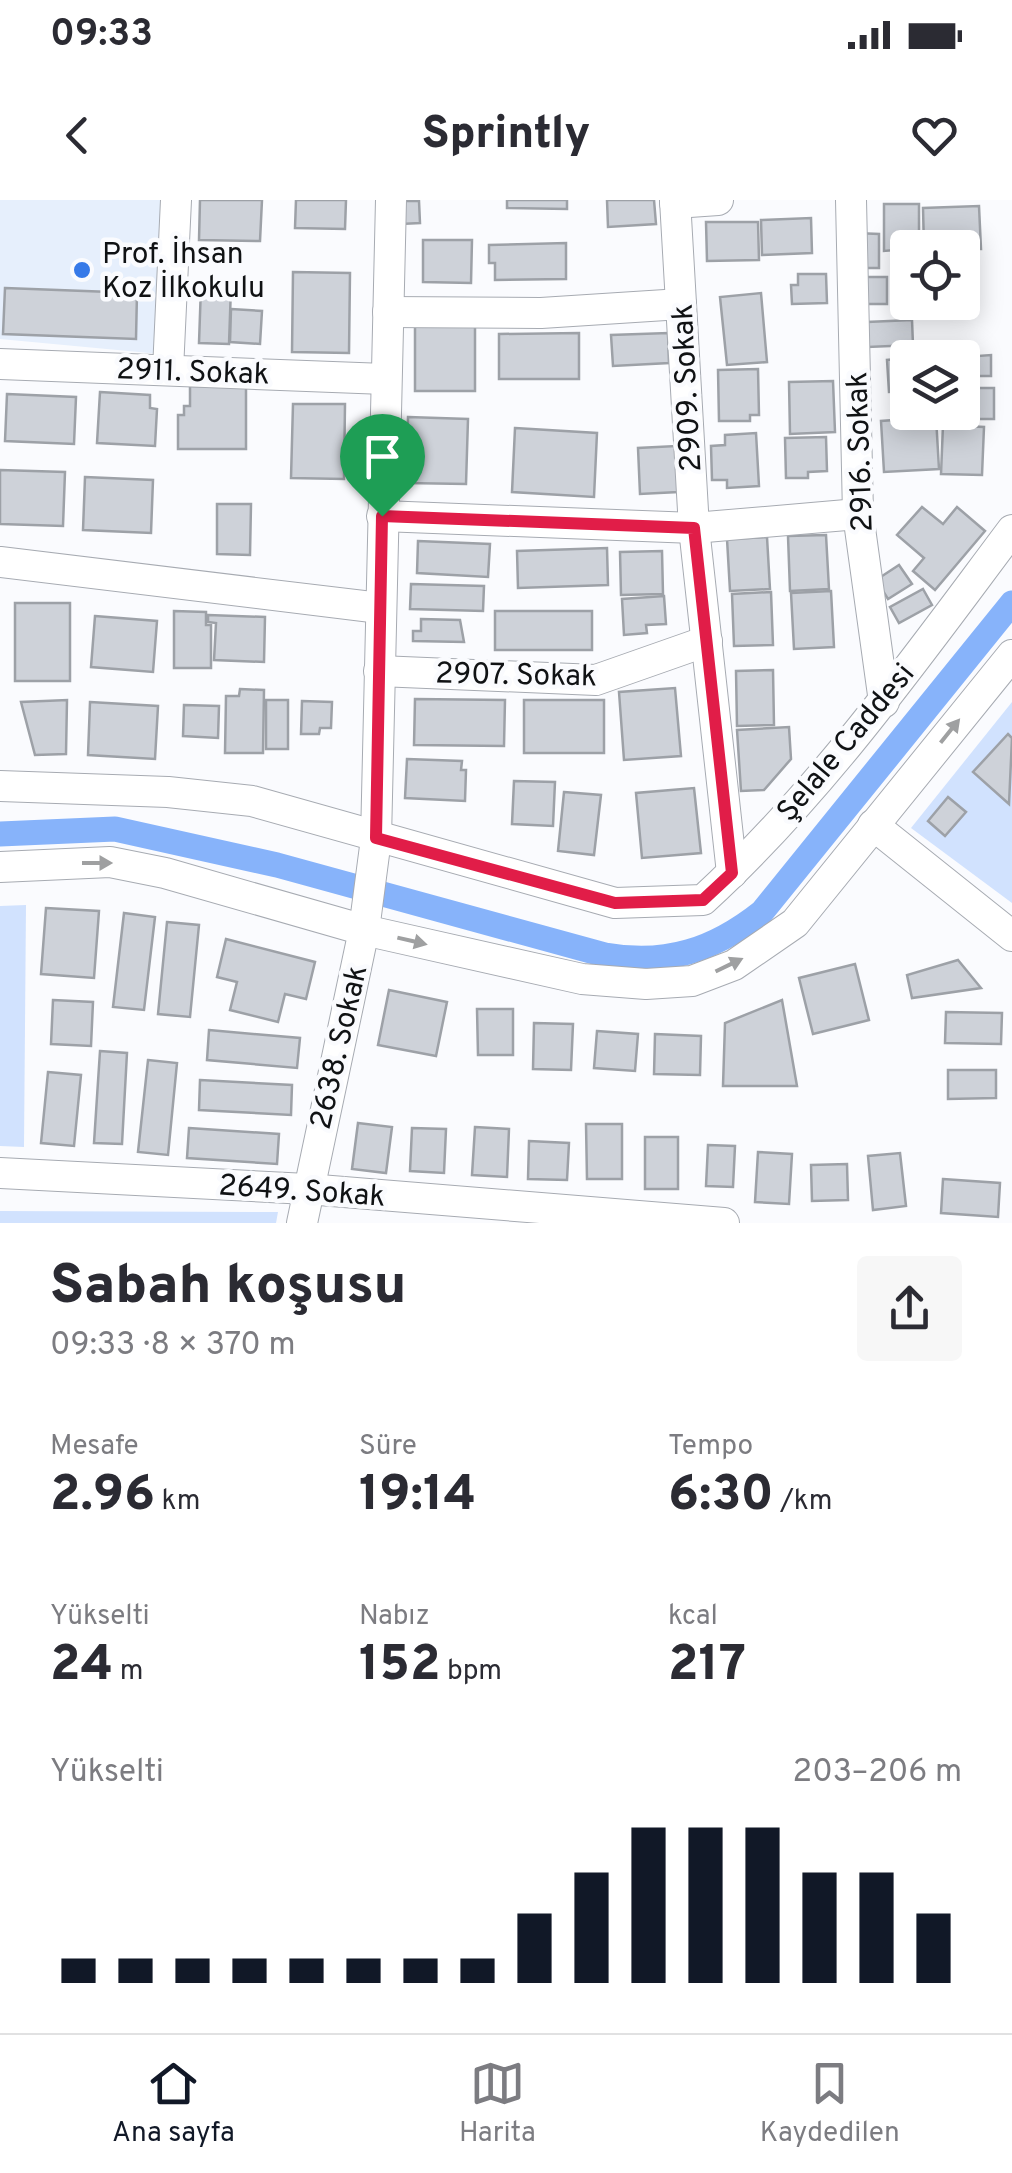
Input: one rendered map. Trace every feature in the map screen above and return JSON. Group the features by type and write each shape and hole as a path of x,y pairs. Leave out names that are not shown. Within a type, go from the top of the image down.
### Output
{"street":[{"path":"168,370 176,200"},
{"name":"2638. Sokak","path":"302,1223 364,930 376,838 391,200"},
{"path":"675,201 718,200"},
{"name":"2916. Sokak","path":"851,200 858,514 884,702"},
{"name":"2909. Sokak","path":"675,201 694,528 732,873"},
{"path":"388,312 541,313 681,304"},
{"name":"2911. Sokak","path":"0,364 386,379"},
{"path":"382,516 694,528 858,514"},
{"name":"Şelale Caddesi","path":"0,786 168,792 252,800 615,903 703,900 732,873 884,702 1012,530"},
{"path":"0,562 380,608"},
{"name":"2907. Sokak","path":"379,671 596,680 707,641"},
{"path":"0,867 110,862 165,872 364,930 582,979 646,984 692,981 734,966 795,922 1012,655"},
{"path":"873,825 1012,936"},
{"name":"2649. Sokak","path":"0,1173 307,1189 724,1223"}],"shaded area":[{"name":"Prof. İhsan Koz İlkokulu","path":"0,200 166,200 160,354 0,339"},
{"path":"1012,702 1012,903 911,828"},
{"path":"26,905 24,1147 0,1146 0,906"},
{"path":"0,1211 278,1212 276,1223 0,1223"}],"building":[{"path":"200,200 262,200 260,241 199,240"},
{"path":"296,200 346,200 345,229 295,228"},
{"path":"507,200 567,200 567,209 507,208"},
{"path":"607,200 654,200 656,224 608,227"},
{"path":"400,201 419,201 420,223 401,224"},
{"path":"884,204 919,204 919,230 890,230 890,250 884,251"},
{"path":"979,206 981,249 980,230 924,230 923,208"},
{"path":"811,218 812,253 762,255 761,220"},
{"path":"706,222 758,222 759,260 707,261"},
{"path":"855,233 879,234 879,268 854,268"},
{"path":"423,240 472,240 471,283 423,282"},
{"path":"566,243 566,279 495,280 495,263 489,263 489,245"},
{"path":"293,272 350,273 349,353 292,352"},
{"path":"798,274 826,274 827,303 792,304 791,285 798,285"},
{"path":"860,277 887,277 887,304 859,304"},
{"path":"201,286 231,287 229,344 199,343"},
{"path":"5,288 137,293 136,339 3,334"},
{"path":"761,293 767,362 727,365 720,297"},
{"path":"231,309 262,311 260,344 230,342"},
{"path":"912,320 913,340 890,340 890,346 868,347 867,322"},
{"path":"415,325 475,326 475,391 415,391"},
{"path":"579,333 579,379 499,379 499,334"},
{"path":"668,333 669,363 613,366 611,335"},
{"path":"991,355 991,376 980,376 980,356"},
{"path":"890,360 890,392 889,392"},
{"path":"758,369 759,415 750,415 750,421 719,421 718,370"},
{"path":"833,381 835,432 790,434 789,382"},
{"path":"190,386 246,386 246,449 178,449 178,415 184,415 184,406 190,406"},
{"path":"980,388 994,388 994,419 980,419"},
{"path":"100,392 150,395 150,408 157,409 155,446 97,443"},
{"path":"7,394 76,397 74,444 5,441"},
{"path":"293,404 345,404 344,479 291,478"},
{"path":"408,417 468,419 466,484 406,483"},
{"path":"890,420 890,430 937,430 939,469 884,472 881,421"},
{"path":"984,427 982,475 941,474 943,430"},
{"path":"515,428 597,433 594,497 512,492"},
{"path":"756,433 759,486 727,488 727,480 712,480 711,446 725,445 725,435"},
{"path":"826,437 827,471 808,472 808,478 786,478 785,438"},
{"path":"676,446 678,492 640,494 638,448"},
{"path":"0,470 65,472 63,526 0,524"},
{"path":"85,477 153,480 151,533 83,530"},
{"path":"217,504 251,504 250,555 217,554"},
{"path":"922,507 943,524 957,507 985,531 935,590 913,571 924,558 897,535"},
{"path":"826,535 829,589 790,591 788,536"},
{"path":"767,537 770,589 730,591 727,539"},
{"path":"418,541 490,544 488,577 417,573"},
{"path":"607,548 608,585 518,588 517,551"},
{"path":"662,551 663,594 621,595 620,552"},
{"path":"899,565 912,584 888,599 876,580"},
{"path":"411,584 484,586 483,611 410,609"},
{"path":"923,589 932,605 899,623 890,607"},
{"path":"831,591 834,647 794,649 791,593"},
{"path":"771,592 773,645 734,646 732,594"},
{"path":"664,596 666,624 646,625 647,633 624,635 622,599"},
{"path":"15,603 70,603 70,681 15,681"},
{"path":"174,611 206,612 206,625 211,625 211,668 174,668"},
{"path":"495,611 592,611 592,650 495,650"},
{"path":"208,615 265,617 264,662 214,660 216,623 208,622"},
{"path":"95,616 157,621 153,672 91,667"},
{"path":"421,619 460,620 464,642 413,641 413,631 421,631"},
{"path":"773,670 774,725 737,726 736,671"},
{"path":"675,688 681,756 624,760 619,692"},
{"path":"240,689 264,690 263,753 225,753 226,696 239,696"},
{"path":"415,699 505,700 504,746 414,745"},
{"path":"67,700 66,754 35,755 21,702"},
{"path":"266,700 288,700 288,749 266,749"},
{"path":"524,700 604,700 604,753 524,753"},
{"path":"302,701 332,702 331,728 320,728 319,734 301,734"},
{"path":"90,702 158,706 155,759 88,755"},
{"path":"184,705 219,706 218,738 183,736"},
{"path":"789,727 791,759 764,790 741,791 737,730"},
{"path":"1008,734 1012,738 1009,804 973,772"},
{"path":"407,759 462,761 461,770 466,770 465,801 405,798"},
{"path":"514,781 555,782 553,826 512,824"},
{"path":"694,788 701,853 642,858 636,793"},
{"path":"564,792 601,795 594,855 558,851"},
{"path":"948,797 966,812 945,836 928,821"},
{"path":"46,908 99,911 94,978 41,974"},
{"path":"124,913 155,917 144,1010 113,1007"},
{"path":"167,922 199,925 190,1017 158,1014"},
{"path":"226,939 315,962 306,999 285,994 278,1022 230,1010 237,982 217,977"},
{"path":"958,960 981,988 912,998 907,975"},
{"path":"855,964 869,1020 813,1034 799,978"},
{"path":"389,990 447,1002 436,1056 378,1045"},
{"path":"53,1000 93,1002 91,1046 51,1044"},
{"path":"782,1000 797,1086 723,1086 725,1023"},
{"path":"477,1009 513,1009 513,1055 478,1055"},
{"path":"946,1012 1002,1013 1001,1044 945,1043"},
{"path":"534,1023 573,1024 571,1070 533,1069"},
{"path":"209,1030 300,1038 297,1068 207,1060"},
{"path":"597,1031 638,1034 635,1071 594,1068"},
{"path":"655,1034 701,1036 700,1075 654,1074"},
{"path":"100,1051 127,1053 122,1144 94,1143"},
{"path":"148,1060 177,1063 168,1155 138,1152"},
{"path":"948,1070 996,1070 996,1098 948,1099"},
{"path":"48,1072 81,1075 74,1146 41,1143"},
{"path":"200,1080 292,1085 291,1115 199,1110"},
{"path":"358,1123 392,1127 386,1173 352,1169"},
{"path":"586,1124 622,1124 622,1179 587,1179"},
{"path":"475,1127 509,1129 507,1177 472,1175"},
{"path":"189,1128 279,1134 277,1164 187,1158"},
{"path":"412,1128 446,1129 444,1173 410,1171"},
{"path":"645,1137 678,1137 678,1189 645,1189"},
{"path":"529,1141 569,1143 567,1180 528,1179"},
{"path":"708,1145 735,1146 733,1187 706,1186"},
{"path":"758,1152 792,1154 789,1204 755,1202"},
{"path":"900,1153 906,1206 873,1210 868,1156"},
{"path":"847,1164 848,1200 812,1201 811,1165"},
{"path":"943,1179 1000,1183 998,1217 941,1213"}],"waterway":[{"path":"0,834 115,829 277,865 605,955 649,958 688,952 726,936 762,912 1012,603"}],"place":[{"name":"Prof. İhsan Koz İlkokulu","path":"82,270"}],"route":[{"path":"382,516 694,528 732,873 703,900 615,903 376,838 382,516"}]}
